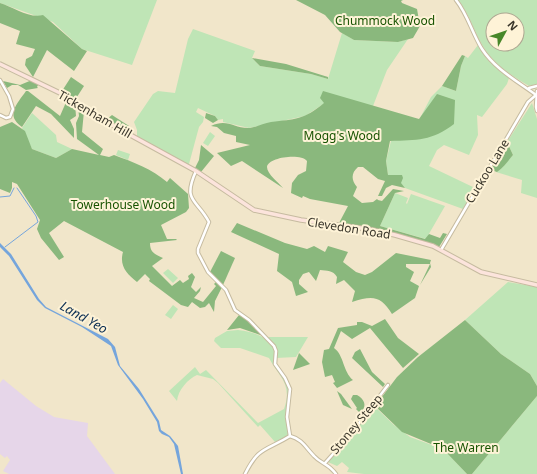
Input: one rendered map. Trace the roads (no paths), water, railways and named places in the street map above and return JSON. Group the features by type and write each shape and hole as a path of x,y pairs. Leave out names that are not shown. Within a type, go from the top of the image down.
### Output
{"main road":[{"name":"Tickenham Hill","path":"0,64 44,84 92,114 189,167"},
{"name":"Clevedon Road","path":"189,167 244,204 258,211 301,220 368,229 423,243 441,250 481,272 537,285"}],"street":[{"path":"456,0 465,12 479,44 487,56 500,69 536,95"},
{"path":"0,80 6,90 13,109 10,117 6,118 0,115"},
{"path":"528,88 537,86"},
{"path":"537,91 537,111"},
{"name":"Cuckoo Lane","path":"441,250 528,102 536,95"},
{"path":"196,171 190,185 190,193 209,222 206,233 198,249 198,253 210,274 226,290 235,310 249,320 276,348 275,364 285,378 290,389 287,417 290,436"},
{"name":"Stoney Steep","path":"325,463 350,435 388,385"},
{"path":"290,436 302,442 316,458 325,463 336,474"},
{"path":"245,474 253,459 259,452 290,436"}],"water":[{"path":"0,243 11,254 39,299 46,307 108,339 115,347 120,366 139,389 159,421 161,430 170,436 178,446 183,474 181,474 174,444 169,437 159,431 157,422 143,399 118,365 111,346 82,327 45,308 37,300 9,256 0,247"}],"waterway":[{"path":"0,197 10,196 14,188"},
{"path":"5,247 38,222 36,216 17,188"}],"park label":[{"name":"Chummock Wood","path":"385,20"},
{"name":"Mogg's Wood","path":"342,135"},
{"name":"Towerhouse Wood","path":"123,204"},
{"name":"The Warren","path":"466,447"}],"water label":[{"name":"Land Yeo","path":"84,317"}]}
